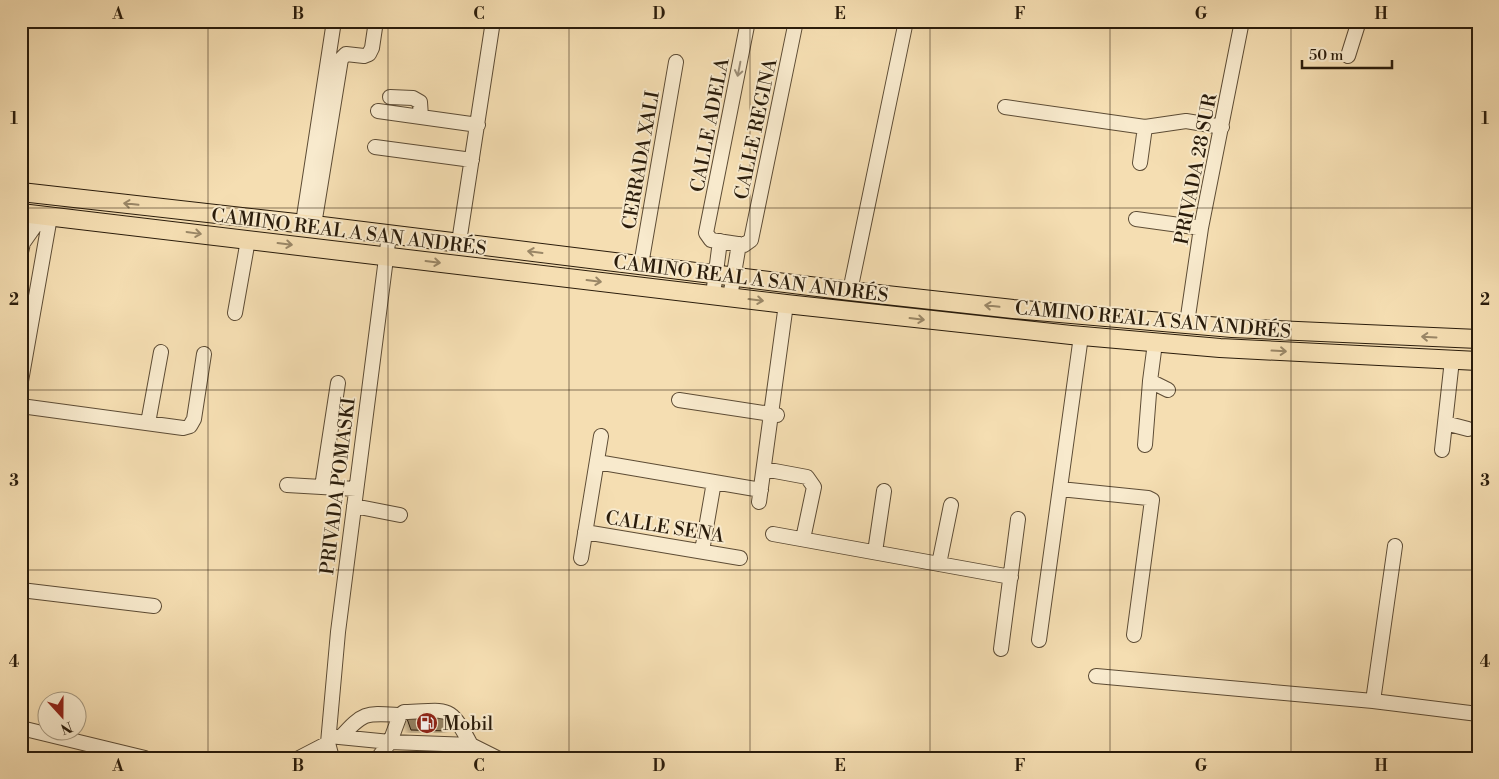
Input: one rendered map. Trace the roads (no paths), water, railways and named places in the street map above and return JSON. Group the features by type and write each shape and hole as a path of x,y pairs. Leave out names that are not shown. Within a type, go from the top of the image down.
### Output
{"main road":[{"name":"CAMINO REAL A SAN ANDRÉS","path":"21,192 309,224 850,291 1013,309 1232,328 1478,339"},
{"name":"CAMINO REAL A SAN ANDRÉS","path":"21,213 790,305 1081,336 1230,349 1478,361"},
{"path":"219,236 222,214"},
{"path":"1230,349 1232,328"}],"street":[{"path":"309,224 334,21"},
{"path":"309,224 342,55 364,56 369,54 372,48 376,21"},
{"path":"459,242 493,21"},
{"name":"CALLE ADELA","path":"712,295 716,274 714,239 748,21"},
{"name":"CALLE REGINA","path":"730,297 744,244 751,240 796,21"},
{"path":"850,291 906,21"},
{"name":"PRIVADA 28 SUR","path":"1187,323 1201,228 1242,21"},
{"path":"1348,56 1359,21"},
{"name":"CERRADA XALI","path":"640,265 676,62"},
{"path":"390,97 413,98 420,102 421,117"},
{"path":"1005,107 1145,127 1186,121 1222,127"},
{"path":"378,112 478,125"},
{"path":"1140,164 1145,127"},
{"path":"375,147 472,160"},
{"path":"21,252 23,243 46,216"},
{"path":"21,381 46,216"},
{"path":"1136,219 1201,228"},
{"name":"PRIVADA POMASKI","path":"332,758 338,632 384,257 389,234"},
{"path":"714,239 744,244"},
{"path":"235,313 248,240"},
{"path":"597,462 714,482 760,496 768,444 775,434 774,415 790,305"},
{"path":"1039,640 1081,336"},
{"path":"1145,445 1155,343"},
{"path":"148,423 161,352"},
{"path":"21,406 183,428 190,426 194,419 204,354"},
{"path":"1442,450 1452,360"},
{"path":"1150,381 1168,390"},
{"path":"322,487 338,383"},
{"path":"679,400 774,415"},
{"path":"1445,423 1468,429"},
{"path":"581,558 601,436"},
{"path":"764,469 807,477 812,481 814,487 803,539"},
{"path":"702,551 714,482"},
{"path":"287,485 356,489"},
{"path":"1060,489 1148,498 1152,500 1134,635"},
{"path":"875,552 884,491"},
{"path":"939,564 951,505"},
{"path":"354,506 400,515"},
{"path":"1001,649 1018,519"},
{"name":"CALLE SENA","path":"585,532 740,558"},
{"path":"773,534 1010,577"},
{"path":"1373,701 1394,546"},
{"path":"21,590 154,606"},
{"path":"1096,676 1373,701 1478,714"},
{"path":"299,758 333,738 368,713 400,715 404,712 448,711 456,718 471,745"},
{"path":"378,758 390,742 400,715"},
{"path":"21,728 145,758"},
{"path":"333,738 471,745 497,758"}],"place":[{"name":"Mobil","path":"427,723"}]}
